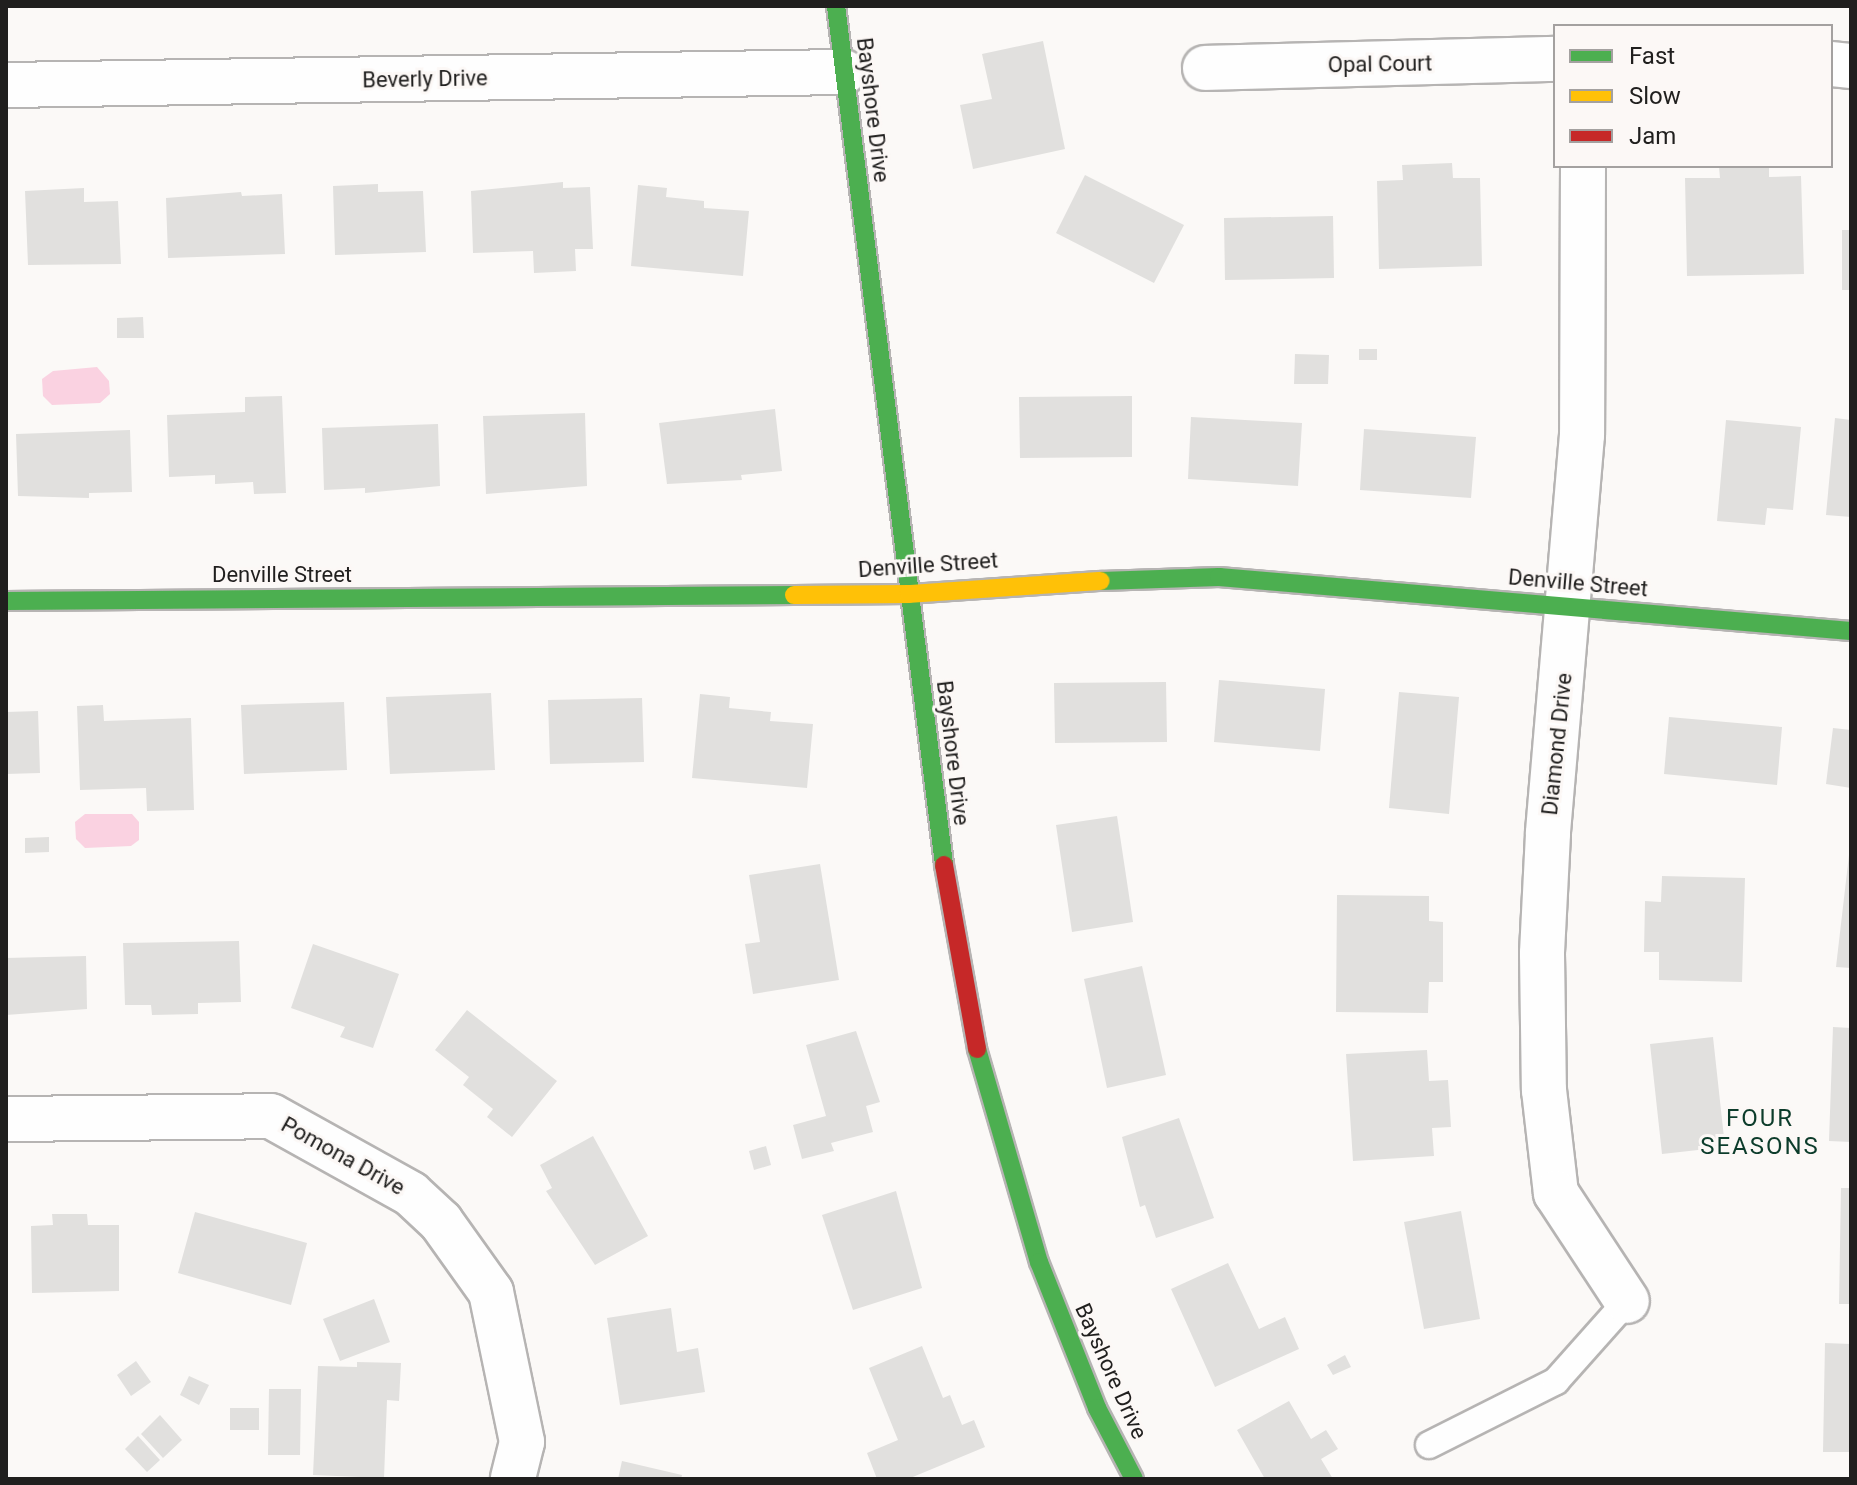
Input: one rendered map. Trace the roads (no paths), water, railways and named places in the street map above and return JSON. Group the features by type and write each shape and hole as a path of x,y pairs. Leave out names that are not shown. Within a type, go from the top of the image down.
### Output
{"street":[{"name":"Bayshore Drive","path":"836,6 949,905 977,1051 1039,1262 1097,1408 1134,1479"},
{"name":"Opal Court","path":"1205,68 1553,59"},
{"name":"Beverly Drive","path":"6,85 844,72"},
{"name":"Diamond Drive","path":"1583,168 1582,435 1570,607 1548,834 1542,954 1544,1090 1556,1193 1627,1301"},
{"name":"Denville Street","path":"6,601 909,594 1012,584 1219,577 1851,631"},
{"name":"Pomona Drive","path":"6,1119 271,1116 411,1194 441,1222 491,1292 522,1442 513,1479"}],"lane":[{"path":"1429,1445 1556,1381 1627,1301"}],"district":[{"name":"FOUR SEASONS","path":"1760,1133"}]}
